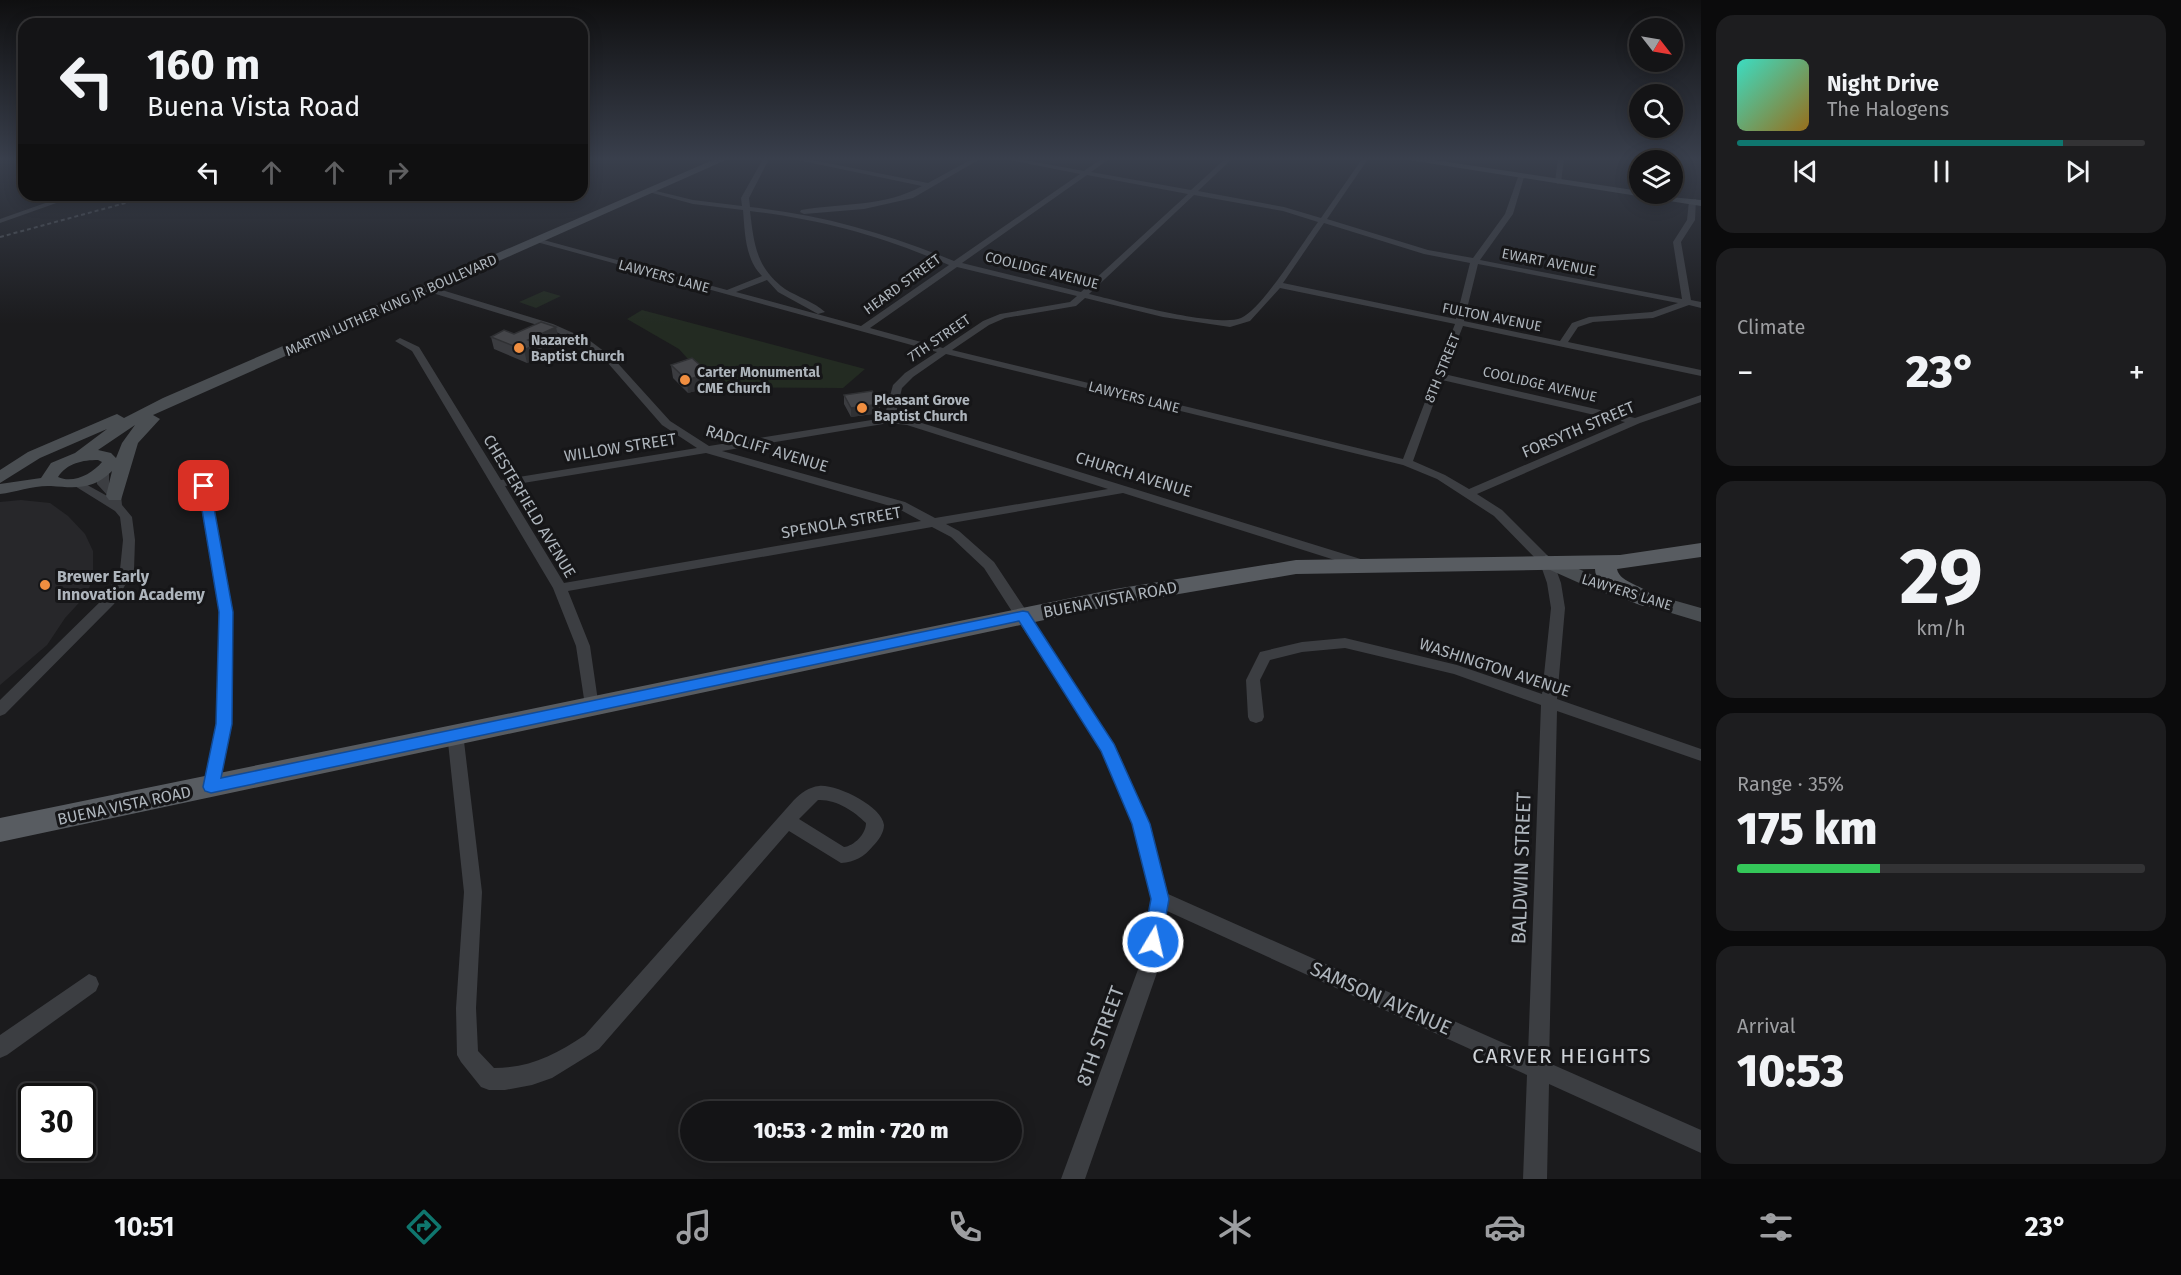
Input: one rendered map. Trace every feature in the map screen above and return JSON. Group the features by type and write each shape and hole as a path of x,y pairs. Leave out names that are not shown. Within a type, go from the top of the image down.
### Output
{"main road":[{"name":"MARTIN LUTHER KING JR BOULEVARD","path":"0,480 53,475 143,412 597,214"},
{"path":"117,502 125,450 134,433 147,422 241,370"},
{"name":"MARTIN LUTHER KING JR BOULEVARD","path":"0,480 34,455 179,391 223,378"},
{"name":"MARTIN LUTHER KING JR BOULEVARD","path":"106,465 114,442 124,433 201,388"},
{"path":"0,489 53,475 76,483 106,465 98,455 80,457"},
{"name":"BUENA VISTA ROAD","path":"0,830 211,787 454,733 591,708 1115,597 1296,567 1545,561 1611,562 1701,550"},
{"name":"LAWYERS LANE","path":"1545,561 1602,586 1701,615"},
{"path":"1611,562 1606,568 1606,574 1613,582 1643,598"}],"street":[{"path":"0,221 20,214"},
{"path":"746,214 751,247 758,267 781,290 848,325"},
{"name":"COOLIDGE AVENUE","path":"790,214 838,223 901,242 954,264 1185,318 1230,324 1247,319 1278,285 1328,214"},
{"path":"838,223 842,214"},
{"name":"HEARD STREET","path":"863,329 1027,214"},
{"name":"7TH STREET","path":"889,420 897,387 909,375 986,323 1003,316 1073,304 1171,214"},
{"name":"EWART AVENUE","path":"1300,214 1386,241 1474,262 1701,305"},
{"name":"8TH STREET","path":"1407,463 1459,325 1474,262 1509,214"},
{"path":"1562,344 1575,325 1592,319 1653,315 1687,303 1677,242 1693,214"},
{"name":"LAWYERS LANE","path":"537,241 944,351 1407,463 1470,493 1498,513 1545,561"},
{"path":"726,292 768,277"},
{"name":"FULTON AVENUE","path":"1278,285 1459,325 1701,373"},
{"name":"RADCLIFF AVENUE","path":"429,289 550,326 586,342 610,360 666,423 707,450 876,497 936,522 955,534 989,565 1023,616"},
{"name":"CHESTERFIELD AVENUE","path":"400,342 416,349 560,588 583,646 591,708"},
{"name":"COOLIDGE AVENUE","path":"1438,376 1636,421"},
{"name":"FORSYTH STREET","path":"1470,493 1636,421 1701,398"},
{"name":"WILLOW STREET","path":"498,484 889,420"},
{"name":"CHURCH AVENUE","path":"889,420 908,422 1128,489 1367,566"},
{"path":"757,465 751,453 761,441"},
{"path":"200,464 226,612 224,724 211,787"},
{"path":"0,710 109,601 127,570 129,540 126,517 103,484 106,465"},
{"path":"76,483 117,502"},
{"name":"SPENOLA STREET","path":"560,588 1128,489"},
{"name":"BALDWIN STREET","path":"1534,1179 1549,704 1558,608 1554,583 1545,561"},
{"name":"8TH STREET","path":"1023,616 1108,749 1141,824 1160,899 1150,964 1073,1179"},
{"name":"WASHINGTON AVENUE","path":"1256,717 1253,680 1265,656 1302,647 1345,643 1457,670 1549,704 1701,755"},
{"path":"454,733 473,892 466,1008 468,1055 489,1079 516,1080 553,1069 592,1042 787,821"},
{"name":"SAMSON AVENUE","path":"1160,899 1701,1142"},
{"path":"0,1048 89,984"}],"shaded area":[{"path":"544,291 561,296 536,308 519,302"},
{"path":"642,310 865,369 843,388 713,387 679,349 627,319"},
{"name":"Brewer Early Innovation Academy","path":"21,500 50,503 68,516 85,534 93,551 93,577 87,594 65,618 47,645 0,685 0,502"}],"building":[{"path":"541,322 556,327 528,340 537,344 524,350 491,337 504,330 514,334"},
{"path":"692,358 709,373 687,380 671,365"},
{"path":"872,391 880,404 851,408 844,395"}],"railway":[{"path":"0,237 85,214"}],"place":[{"name":"Nazareth Baptist Church","path":"519,348"},
{"name":"Carter Monumental CME Church","path":"685,380"},
{"name":"Pleasant Grove Baptist Church","path":"862,408"},
{"name":"Brewer Early Innovation Academy","path":"45,585"}],"district":[{"name":"CARVER HEIGHTS","path":"1562,1056"}],"route":[{"path":"204,486 226,612 224,724 211,787 454,733 591,708 1023,616 1108,749 1141,824 1160,899 1153,942"}]}
